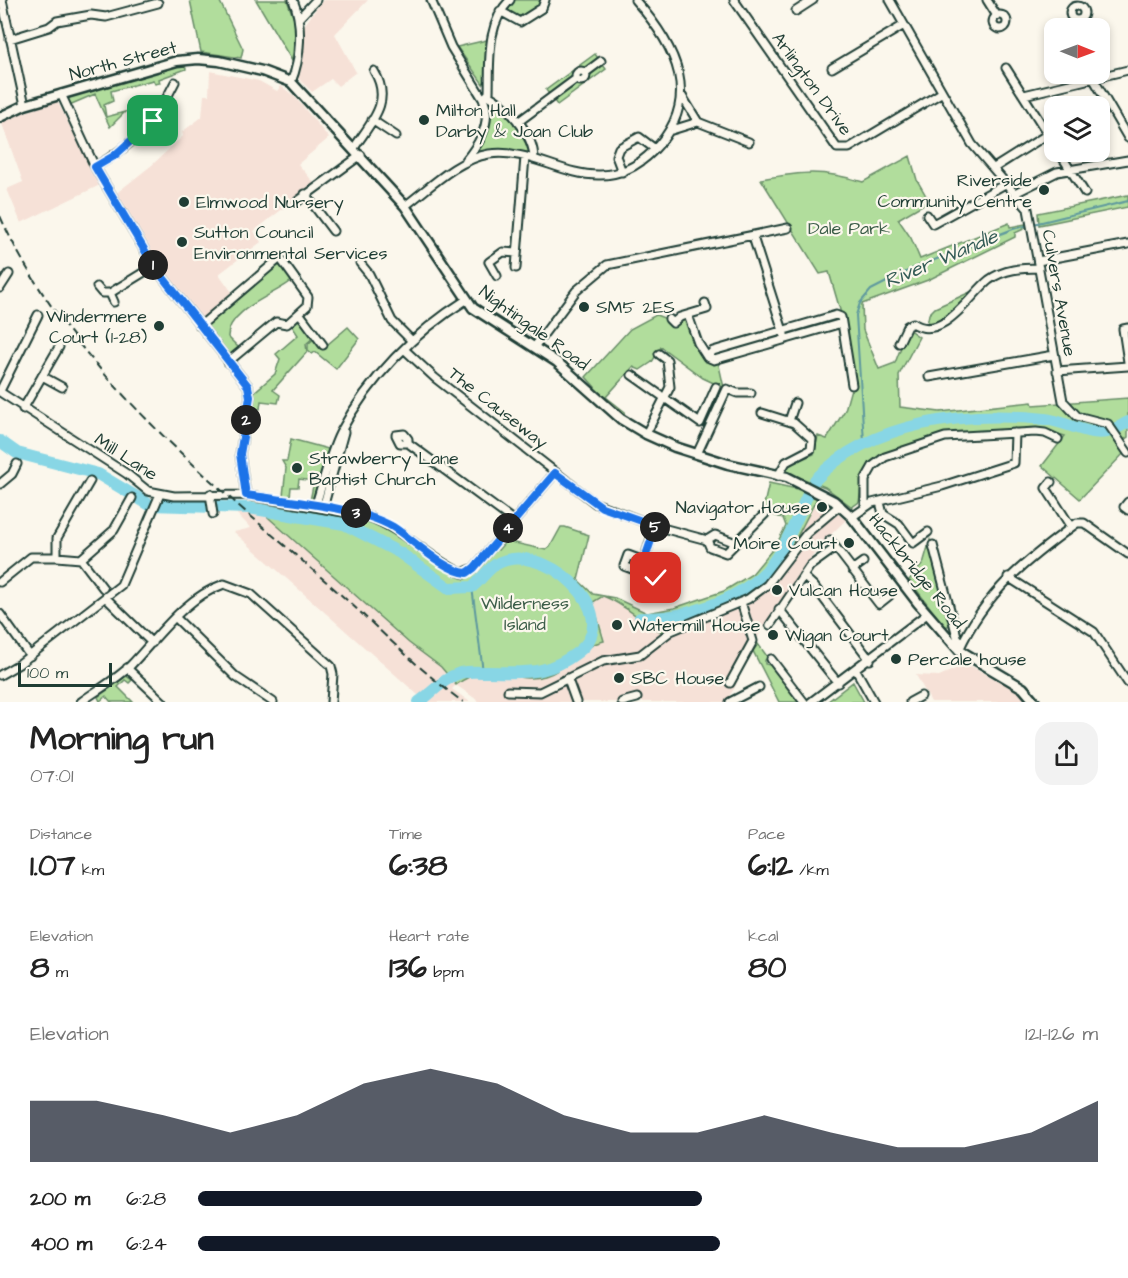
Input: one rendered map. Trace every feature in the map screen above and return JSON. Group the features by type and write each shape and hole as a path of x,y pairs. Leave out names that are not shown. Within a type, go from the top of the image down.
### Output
{"main road":[{"name":"North Street","path":"0,117 25,105 177,61 198,59 243,65 291,82"},
{"name":"Nightingale Road","path":"291,82 361,155 405,206 473,308 535,346 580,380 621,420 646,434 697,454 801,484"},
{"name":"Hackbridge Road","path":"801,484 840,505 852,517 927,614 961,647 1023,688 1035,702"}],"street":[{"path":"2,0 25,105"},
{"path":"291,82 295,71 299,18 293,0"},
{"path":"299,18 316,0"},
{"path":"430,0 451,47 486,97 500,103 518,122 532,147 534,159"},
{"path":"405,206 466,161 478,144 486,124 486,97 493,30 500,11 510,0"},
{"path":"500,11 520,22 542,8 545,0"},
{"path":"635,0 671,50 681,94 698,122 749,142"},
{"name":"Arlington Drive","path":"734,0 837,148 849,148 941,93"},
{"path":"796,11 813,0"},
{"name":"Culvers Avenue","path":"891,0 938,82 941,93 972,144 1025,206 1031,223 1057,371 1066,408 1077,417 1112,429 1128,453"},
{"path":"987,0 997,16"},
{"path":"1070,0 1074,8"},
{"path":"10,39 49,27 57,21 91,15 106,17 158,3"},
{"path":"832,68 904,25"},
{"path":"518,122 576,79 584,80 585,73 601,61"},
{"path":"1006,68 1044,128"},
{"path":"1110,74 1128,70"},
{"path":"354,148 372,120 383,96 381,83 374,71"},
{"path":"95,167 114,156 153,121 175,82"},
{"path":"1023,94 1067,84"},
{"path":"1096,84 1128,138"},
{"path":"61,94 95,167 154,266 250,392 240,454 246,495"},
{"path":"466,161 498,153 534,159 584,174 604,175 622,172 641,161 672,130 681,94"},
{"path":"372,120 396,136"},
{"path":"672,130 698,122"},
{"path":"622,172 616,156 619,148 639,137 655,149"},
{"path":"994,168 1044,137"},
{"path":"298,201 361,155"},
{"path":"516,268 525,157"},
{"path":"1015,193 1046,176 1070,168 1128,160"},
{"path":"1066,162 1084,193"},
{"path":"927,215 933,224 1007,183"},
{"path":"305,194 331,228 337,219"},
{"path":"535,346 560,309 602,268 630,260 753,237 788,228"},
{"path":"753,237 785,339"},
{"path":"899,344 907,326 913,323 929,326 944,322 960,311 990,279 1000,274 1128,244"},
{"path":"497,276 489,262 503,252 517,253"},
{"path":"200,326 280,258 308,297 308,306 287,324 276,322 228,362"},
{"path":"360,263 369,274 373,295 394,324 412,340"},
{"path":"97,287 102,293 110,293 154,266"},
{"path":"0,288 9,274"},
{"path":"110,293 114,302"},
{"path":"319,507 339,435 374,381 429,325 466,300"},
{"path":"669,319 673,322 707,309 705,303"},
{"path":"300,314 323,345"},
{"path":"0,391 38,315"},
{"path":"688,315 698,344 707,357 714,360 842,323"},
{"path":"707,357 712,351 836,315 841,317 852,385"},
{"path":"1057,371 1128,364 1126,329 1122,319"},
{"path":"23,409 59,347"},
{"name":"The Causeway","path":"405,350 435,378 555,473 602,507 656,526 707,540 715,535 736,543 726,553 710,547 707,540"},
{"path":"646,434 670,387 667,360 659,354"},
{"path":"928,377 1054,355"},
{"path":"632,375 700,423 716,387"},
{"path":"42,376 62,387"},
{"path":"697,454 727,389 737,393 751,393"},
{"name":"Mill Lane","path":"0,391 23,409 127,474 159,498 246,495 349,511 383,521 439,561 462,573 474,568 514,521"},
{"path":"789,421 795,403"},
{"path":"762,414 789,421 810,436 813,444 809,451 783,464 778,476"},
{"path":"852,517 865,507 880,502 1014,463 1015,433"},
{"path":"865,507 865,480 873,466 885,457 945,437 1045,433 1058,439"},
{"path":"408,443 514,521 555,473"},
{"path":"0,484 12,474 17,464"},
{"path":"57,557 57,538 90,481"},
{"path":"1051,482 1046,488 1074,525"},
{"path":"0,582 31,557 81,559 114,530 132,498"},
{"path":"0,675 30,656 106,598 126,578 159,498"},
{"path":"211,498 213,514"},
{"path":"880,502 883,514 899,524 914,543 928,532"},
{"path":"1128,502 1124,507 1128,510"},
{"path":"508,691 539,693 603,661 640,655 671,631 741,602 767,585 807,533 840,505"},
{"path":"736,543 766,513"},
{"path":"961,647 978,616 1008,577 1074,525 1084,523 1128,554"},
{"path":"644,561 656,526"},
{"path":"830,540 879,604 889,596"},
{"path":"933,544 961,647"},
{"path":"770,625 810,566 835,548"},
{"path":"628,555 644,561 660,567 656,578 624,566 628,555"},
{"path":"81,559 103,588"},
{"path":"852,570 863,562"},
{"path":"803,576 814,586 870,660"},
{"path":"1008,577 1094,632 1128,683"},
{"path":"81,702 127,668 175,617 199,596 224,584 244,589 331,666 333,674 331,702"},
{"path":"106,598 152,643"},
{"path":"730,682 753,641 741,602"},
{"path":"779,609 838,683"},
{"path":"0,614 30,656"},
{"path":"812,702 870,660 927,614"},
{"path":"175,617 237,677 273,702"},
{"path":"771,659 804,702"},
{"path":"127,668 163,702"},
{"path":"856,670 874,702"},
{"path":"568,680 576,702"},
{"path":"730,702 759,687"},
{"path":"910,702 921,696"},
{"path":"622,702 637,698"}],"shaded area":[{"path":"323,0 368,0 335,34 356,72 338,86 331,79 312,92 298,78 303,27"},
{"path":"210,71 259,81 277,91 281,86 294,96 329,138 298,164 315,184 254,231 261,242 219,274 234,295 201,323 155,263 114,195 152,165 183,136 182,132 202,117 204,95 209,95"},
{"path":"57,101 100,185 21,223 7,189 23,182 1,121"},
{"path":"817,498 846,520 822,543 779,602 756,640 734,689 725,702 480,702 456,685 452,689 470,702 426,702 234,532 251,528 236,513 252,503 409,643 441,667 445,674 463,679 479,673 543,677 566,666 604,636 593,601 604,596 636,613 650,626 782,566"},
{"path":"967,664 1019,692 1027,702 931,702 916,675 939,676"}],"green space":[{"path":"190,0 219,0 243,49 241,58 201,52"},
{"path":"256,0 287,0 296,25 292,61"},
{"path":"512,0 544,0 543,5 521,20 502,10"},
{"path":"487,40 485,81 483,84 457,47"},
{"path":"595,54 606,69 557,105 546,90"},
{"path":"184,62 186,69 159,79 160,83 155,84 153,80 111,91 113,101 104,105 106,117 125,112 110,127 95,94 67,106 61,94"},
{"path":"492,101 516,125 529,150 528,153 503,150 481,153 478,150 489,124"},
{"name":"Dale Park","path":"910,156 917,180 929,201 898,219 911,238 920,259 1009,223 1010,227 1026,224 1026,228 1015,233 1015,237 928,280 862,304 863,330 879,369 895,363 908,329 919,337 899,375 900,407 940,412 1032,402 1033,405 1128,398 1128,437 1121,442 1126,451 1080,499 1042,466 1065,436 1047,431 963,435 883,455 863,474 859,502 852,507 825,487 785,472 790,464 814,454 818,436 827,439 845,410 852,385 840,310 829,272 820,274 761,179 823,173 863,182"},
{"path":"1128,195 1128,207 1039,225 1038,213"},
{"path":"281,260 294,279 244,310 236,318 230,327 228,337 241,350 228,360 202,326"},
{"path":"977,289 944,322 927,325 929,314 935,308"},
{"path":"300,315 315,336 306,344 307,352 273,390 280,395 278,403 261,401 260,409 249,408 251,395 275,374 280,359 276,354 298,335 290,323"},
{"path":"656,315 669,320 688,317 696,344 718,361 724,388 703,378 661,347 652,362 640,370 633,367 606,397 625,412 623,416 594,389 595,387 586,377 630,329"},
{"path":"348,327 359,339 336,369 315,352 312,354 308,351 308,344 316,337 322,345 328,344"},
{"path":"291,439 332,450 315,502 310,501 314,481 299,479 298,487 291,487 290,497 283,496 286,468 282,461 287,461"},
{"name":"Wilderness Island","path":"769,483 797,489 817,498 782,566 748,599 666,634 620,604 603,596 593,602 604,641 589,647 553,673 534,678 479,674 456,685 441,667 409,643 252,503 368,521 465,579 479,569 495,548 498,550 506,541 546,550 561,527 565,527 589,535 578,580 593,594 615,598 647,613 674,608 724,591 752,574 776,545 786,526 783,518 766,513 763,509"},
{"path":"930,540 953,624 945,627 909,580 923,564"},
{"path":"758,644 769,659 765,660 765,664 770,665 798,702 779,702 753,651"},
{"path":"126,676 132,680 129,683 125,680 118,687 133,702 111,702 106,696 100,701 98,697"},
{"path":"853,682 864,702 827,702"}],"waterway":[{"name":"River Wandle","path":"864,442 856,315 860,303 871,290 914,268 1013,229 1128,201"},
{"name":"River Wandle","path":"815,480 838,460 864,444 892,432 922,424 953,419 1015,417 1053,420 1099,433 1107,432 1128,422"},
{"name":"River Wandle","path":"0,441 17,453 98,474 150,505 249,508 344,524 400,553 449,588 472,587 495,565 514,559 534,561 555,570 572,583 586,600 593,618 591,636 578,652 567,660 535,671 460,673 444,682 419,702"},
{"name":"River Wandle","path":"640,618 656,618 691,612 725,599 755,581 767,570 780,552 809,492"},
{"path":"472,587 483,672"}],"railway":[{"path":"0,216 29,271 64,323 103,372 145,418 237,504 428,674 463,702"}],"place":[{"name":"Milton Hall Darby & Joan Club","path":"424,120"},
{"name":"Riverside Community Centre","path":"1044,190"},
{"name":"Elmwood Nursery","path":"184,202"},
{"name":"Sutton Council Environmental Services","path":"182,242"},
{"name":"SM5 2ES","path":"584,307"},
{"name":"Windermere Court (1-28)","path":"159,326"},
{"name":"Strawberry Lane Baptist Church","path":"297,468"},
{"name":"Navigator House","path":"822,507"},
{"name":"Moire Court","path":"849,543"},
{"name":"Vulcan House","path":"777,590"},
{"name":"Watermill House","path":"617,625"},
{"name":"Wigan Court","path":"773,635"},
{"name":"Percale house","path":"896,659"},
{"name":"SBC House","path":"619,678"}],"route":[{"path":"153,121 114,156 95,167 154,266 248,386 250,397 240,454 246,495 349,511 383,521 439,561 462,573 467,573 474,568 555,473 602,507 656,526 644,561 660,567 656,578"}]}
